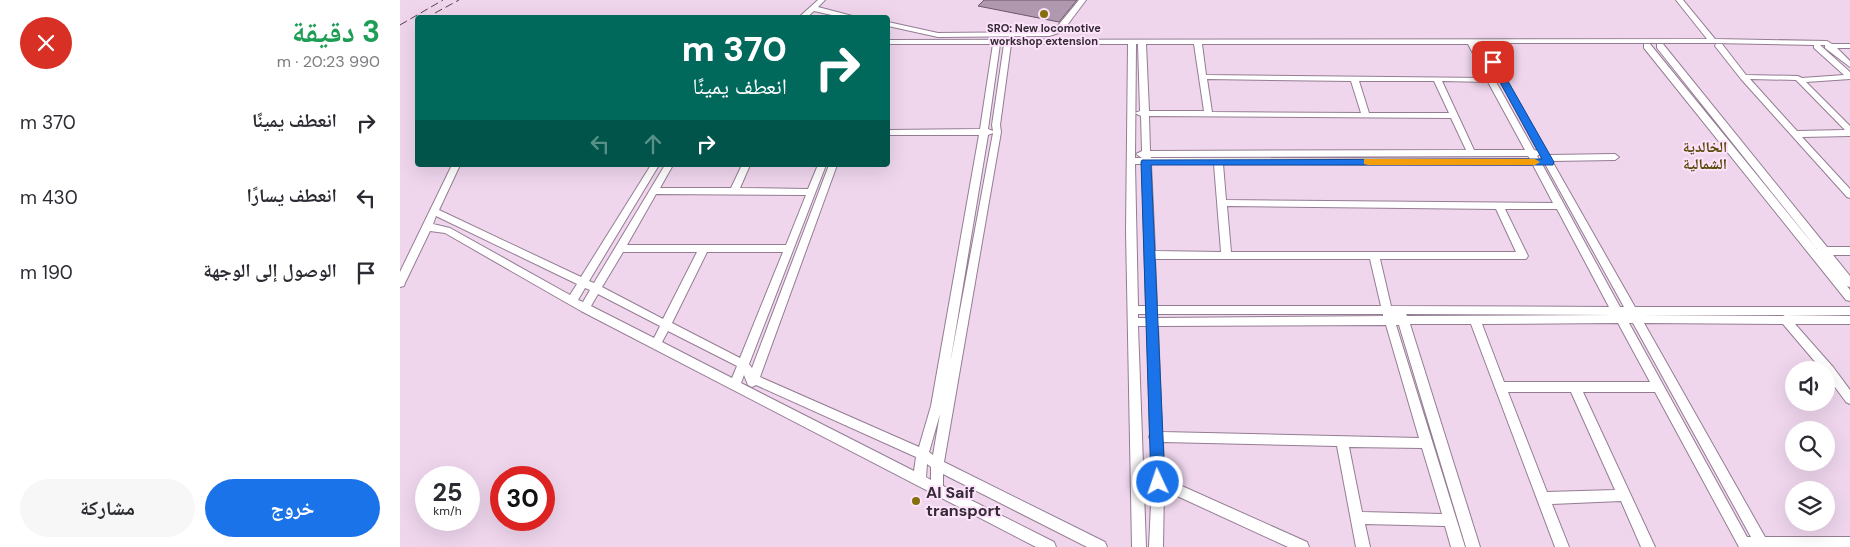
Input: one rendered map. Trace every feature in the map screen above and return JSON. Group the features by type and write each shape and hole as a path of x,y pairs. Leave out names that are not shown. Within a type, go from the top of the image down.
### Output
{"street":[{"path":"804,15 822,0"},
{"path":"890,24 938,35 1049,34 1059,30 1083,0"},
{"path":"1679,0 1744,77 1850,195"},
{"path":"812,8 844,15"},
{"path":"890,42 1002,46"},
{"path":"890,49 1137,45 1827,43 1850,65"},
{"path":"1478,45 1660,46 1716,44 1850,46"},
{"path":"1137,45 1130,113 1139,547"},
{"path":"1137,45 1146,158 1158,482 1156,547"},
{"path":"1198,45 1208,114"},
{"path":"1478,45 1491,80 1745,545 1850,543"},
{"path":"1478,45 1547,158 1763,545"},
{"path":"937,490 937,465 1002,46"},
{"path":"1647,46 1850,297"},
{"path":"1660,46 1850,283"},
{"path":"1818,46 1850,77"},
{"path":"1202,77 1491,80"},
{"path":"1744,77 1798,78 1801,80 1850,77"},
{"path":"1354,78 1366,115"},
{"path":"1437,80 1471,153"},
{"path":"1801,80 1850,132"},
{"path":"1130,113 1454,116"},
{"path":"890,125 990,128"},
{"path":"890,132 990,128"},
{"path":"919,480 923,454 937,406 990,128"},
{"path":"1795,134 1850,132"},
{"path":"1131,158 1471,153 1547,158 1615,156"},
{"path":"1146,158 1218,162 1533,157"},
{"path":"1218,162 1226,256"},
{"path":"400,283 455,167"},
{"path":"572,301 654,167"},
{"path":"585,308 667,167"},
{"path":"734,192 745,167"},
{"path":"735,386 821,167"},
{"path":"749,392 832,167"},
{"path":"647,178 661,178"},
{"path":"1839,182 1850,182"},
{"path":"653,191 811,192"},
{"path":"1222,203 1560,206"},
{"path":"1149,255 1523,256 1499,206"},
{"path":"433,211 596,288 744,365 753,379 923,454 937,465 1100,547"},
{"path":"428,227 446,230 585,308 1050,547"},
{"path":"619,248 790,248"},
{"path":"656,344 704,248"},
{"path":"1813,251 1850,251"},
{"path":"1374,256 1389,315 1458,547"},
{"path":"1133,310 1389,315 1634,315 1850,311"},
{"path":"1133,322 1389,315"},
{"path":"1402,315 1475,320 1619,315"},
{"path":"1402,315 1473,547"},
{"path":"1634,315 1850,320"},
{"path":"1785,319 1829,370 1850,399"},
{"path":"1475,320 1562,547"},
{"path":"735,386 753,379"},
{"path":"1500,386 1659,387"},
{"path":"1575,387 1648,547"},
{"path":"1155,437 1427,444"},
{"path":"1342,442 1363,547"},
{"path":"1158,482 1302,547"},
{"path":"1543,498 1624,495"},
{"path":"1358,518 1450,520"}],"building":[{"name":"SRO: New locomotive workshop extension","path":"984,0 1077,0 1059,22 978,6"}],"railway":[{"path":"417,15 443,0"},
{"path":"435,13 459,0"},
{"path":"400,25 415,16"}],"slow traffic":[{"path":"1368,162 1535,162"}],"place":[{"name":"SRO: New locomotive workshop extension","path":"1044,14"},
{"name":"Al Saif transport","path":"916,501"}],"district":[{"name":"الخالدية الشمالية","path":"1705,156"}],"route":[{"path":"1158,482 1146,162 1549,162 1493,62"}]}
